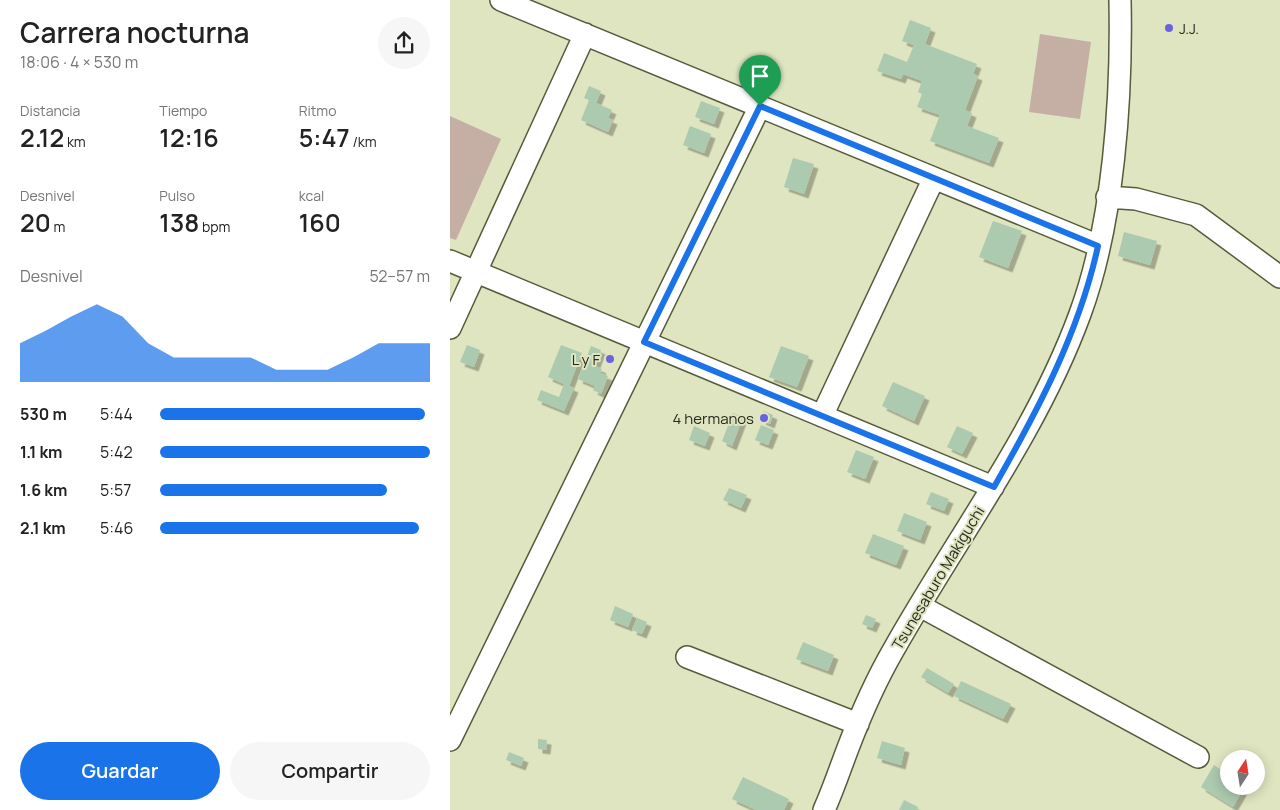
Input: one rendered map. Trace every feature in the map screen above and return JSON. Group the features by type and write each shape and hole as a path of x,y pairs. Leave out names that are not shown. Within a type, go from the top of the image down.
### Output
{"street":[{"path":"501,0 1098,246"},
{"name":"Tsunesaburo Makiguchi","path":"829,808 858,724 894,648 994,487 1058,366 1080,313 1098,246 1107,197 1118,110 1120,0"},
{"path":"450,328 584,34"},
{"path":"450,740 760,106"},
{"path":"822,416 934,178"},
{"path":"1107,197 1145,201 1196,215 1280,278"},
{"path":"450,261 994,487"},
{"path":"920,606 1198,757"},
{"path":"687,657 858,724"}],"shaded area":[{"path":"1040,34 1091,42 1080,119 1029,112"},
{"path":"450,116 501,139 456,240 450,238"}],"building":[{"path":"910,20 931,28 925,44 977,64 973,74 978,76 965,110 972,113 967,126 999,138 989,163 930,141 940,115 917,107 922,94 918,92 922,81 903,74 901,79 877,71 884,53 907,62 914,45 902,41"},
{"path":"589,86 601,91 596,103 612,110 608,118 613,120 608,132 581,120 589,100 584,98"},
{"path":"701,101 720,108 714,124 695,117"},
{"path":"690,126 711,134 704,153 683,145"},
{"path":"793,158 814,164 804,194 784,187"},
{"path":"993,221 1022,231 1008,268 979,257"},
{"path":"1124,232 1157,241 1150,265 1118,256"},
{"path":"467,345 480,350 474,367 460,362"},
{"path":"561,345 582,353 569,386 574,388 564,411 537,400 541,390 559,397 564,384 548,377"},
{"path":"591,346 601,350 595,366 602,369 600,373 608,376 601,394 593,390 595,386 578,379"},
{"path":"781,346 809,356 797,387 769,377"},
{"path":"893,382 925,396 914,421 882,406"},
{"path":"764,411 773,415 770,424 761,420"},
{"path":"733,413 743,417 732,446 722,441"},
{"path":"761,425 774,430 768,445 755,440"},
{"path":"694,426 710,433 705,446 689,440"},
{"path":"957,426 973,433 962,454 947,447"},
{"path":"856,450 874,457 865,479 847,472"},
{"path":"729,488 747,495 741,508 723,500"},
{"path":"931,492 949,499 944,511 926,504"},
{"path":"904,513 927,522 920,540 897,531"},
{"path":"873,534 904,546 896,565 865,553"},
{"path":"615,606 633,614 628,627 610,620"},
{"path":"866,615 876,619 872,628 862,624"},
{"path":"637,618 647,622 642,634 632,630"},
{"path":"803,642 834,655 828,671 796,659"},
{"path":"927,668 954,684 948,693 921,677"},
{"path":"961,681 1011,704 1003,719 954,696"},
{"path":"538,739 547,740 546,750 538,749"},
{"path":"882,741 905,748 901,765 877,758"},
{"path":"509,752 524,758 521,766 506,760"},
{"path":"1214,765 1220,769 1220,795 1240,795 1233,807 1201,787"},
{"path":"743,777 789,799 784,810 756,810 732,799"},
{"path":"904,800 918,807 917,810 899,810"}],"place":[{"name":"J.J.","path":"1169,28"},
{"name":"L y F","path":"610,359"},
{"name":"4 hermanos","path":"764,418"}],"route":[{"path":"760,106 1098,246 1080,313 1058,366 1043,398 994,487 644,342 760,106"}]}
